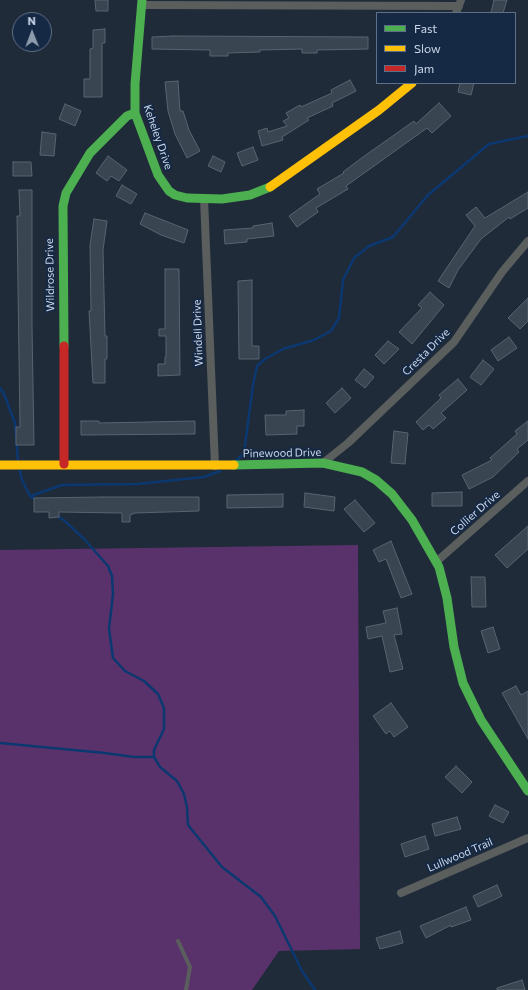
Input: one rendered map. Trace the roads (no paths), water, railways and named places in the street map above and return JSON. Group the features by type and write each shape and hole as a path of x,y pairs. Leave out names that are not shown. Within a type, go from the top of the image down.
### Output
{"street":[{"path":"142,3 459,6"},
{"name":"Keheley Drive","path":"142,3 135,77 135,113 158,175 169,191 175,195 186,198 234,198 265,190 379,110 411,84"},
{"name":"Wildrose Drive","path":"64,464 63,206 71,183 90,153 127,116 135,113"},
{"name":"Windell Drive","path":"204,198 215,466"},
{"name":"Cresta Drive","path":"323,463 348,443 454,342 502,272 528,241"},
{"name":"Pinewood Drive","path":"0,465 64,464 215,466 323,463 362,472 383,486 412,520 436,562 447,598 454,647 463,683 481,720 528,791"},
{"name":"Collier Drive","path":"436,562 528,481"},
{"name":"Lullwood Trail","path":"401,893 528,838"}],"lane":[{"path":"178,941 190,967 186,990"}],"waterway":[{"path":"236,461 244,453 257,366 265,359 283,349 314,340 331,331 339,318 343,280 354,258 369,246 393,237 428,195 489,144 528,136"},
{"path":"0,388 4,394 15,423 18,461"},
{"path":"19,468 22,480 30,496 37,501"},
{"path":"31,496 62,485 137,484 204,477 220,471"},
{"path":"57,516 65,521 84,539 108,566 112,576 113,594 109,629 113,658 125,671 144,681 158,694 164,708 164,729 154,750 154,757 160,767 177,781 184,794 187,807 188,825 222,867 261,897 275,916 302,971 315,990"},
{"path":"0,743 134,757 154,757"}]}
